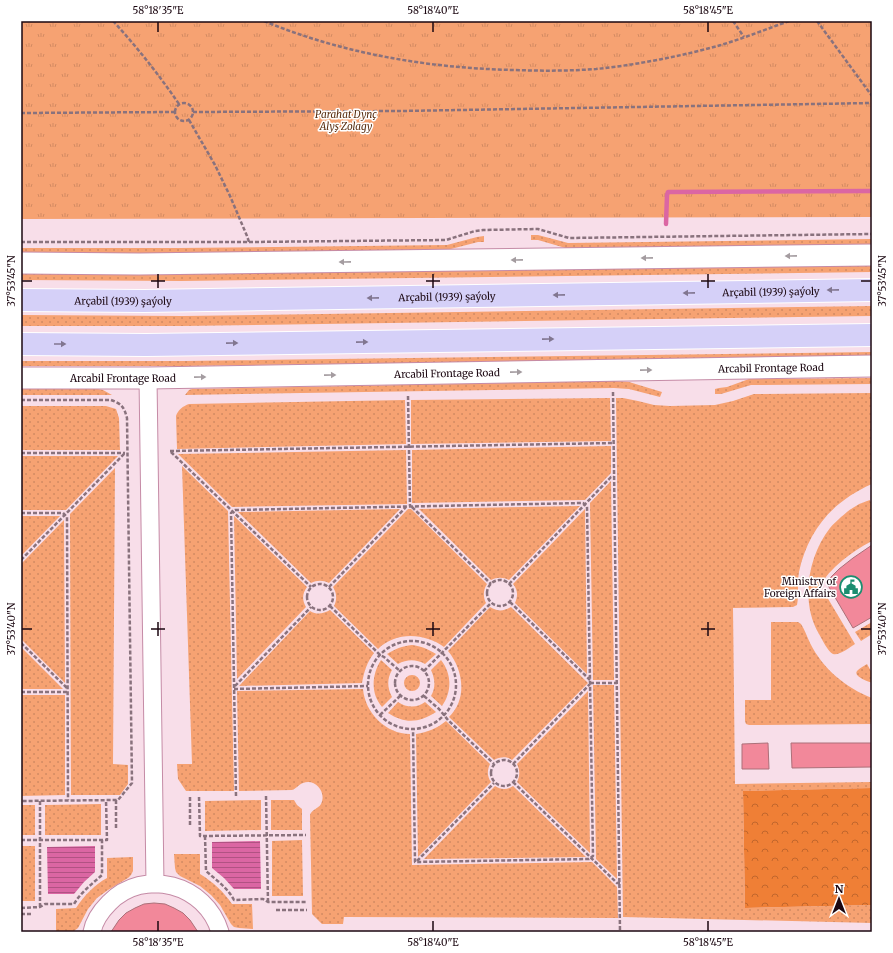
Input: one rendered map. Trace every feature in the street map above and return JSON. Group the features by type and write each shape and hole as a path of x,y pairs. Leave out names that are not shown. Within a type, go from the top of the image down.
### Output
{"main road":[{"name":"Arçabil (1939) şaýoly","path":"21,300 144,301 872,290"},
{"path":"21,344 146,344 872,335"}],"street":[{"path":"21,263 147,264 872,256"},
{"name":"Arcabil Frontage Road","path":"21,378 148,378 872,366"},
{"path":"148,378 154,884"},
{"path":"92,932 104,908 121,893 132,888 154,884 166,884 177,887 198,898 213,916 220,932"}],"path":[{"path":"113,21 164,81 179,104"},
{"path":"264,21 310,38 382,57 423,64 493,70 533,71 596,69 673,56 721,45 789,21"},
{"path":"733,21 744,37"},
{"path":"817,21 872,96"},
{"path":"183,103 192,107 193,112 189,120 184,121 179,120 174,112 175,108 179,104 183,103"},
{"path":"193,112 417,111 872,103"},
{"path":"21,113 174,112"},
{"path":"189,120 215,165 249,242"},
{"path":"21,242 446,240 474,231 538,229 569,238 872,234"},
{"path":"613,392 620,932"},
{"path":"329,587 409,506 408,396"},
{"path":"21,400 111,400 119,403 124,408 127,418 126,454 132,783 118,800 21,801"},
{"path":"311,587 170,452 614,443"},
{"path":"21,453 126,454"},
{"path":"21,560 126,454"},
{"path":"509,584 585,504 611,478 614,477"},
{"path":"236,796 231,514 235,510 585,504"},
{"path":"585,504 587,506 593,856 591,858"},
{"path":"409,506 491,584"},
{"path":"21,513 63,513 67,517 68,800"},
{"path":"501,580 509,584 514,592 510,602 499,607 491,603 488,599 487,590 491,584 501,580"},
{"path":"316,584 321,584 329,587 333,595 333,600 330,606 324,610 314,609 311,607 308,603 307,594 311,587 316,584"},
{"path":"510,602 590,683 617,683"},
{"path":"424,671 491,603"},
{"path":"330,606 380,655 400,671"},
{"path":"234,688 311,607"},
{"path":"409,641 427,644 435,648 448,660 455,677 456,686 452,704 443,715 433,723 424,727 406,728 389,722 376,710 372,702 368,686 373,666 380,655 391,647 409,641"},
{"path":"21,643 68,691"},
{"path":"407,667 416,667 424,671 429,679 429,688 424,696 416,700 407,700 400,696 395,688 395,679 400,671 407,667"},
{"path":"513,764 590,683"},
{"path":"234,688 368,686"},
{"path":"21,692 68,691"},
{"path":"380,715 400,696"},
{"path":"424,696 494,764"},
{"path":"413,728 415,862 417,862"},
{"path":"500,760 505,760 513,764 516,767 517,776 513,782 503,787 494,783 490,775 494,764 500,760"},
{"path":"513,782 617,883 620,883"},
{"path":"417,862 494,783"},
{"path":"266,796 268,902"},
{"path":"190,797 190,827"},
{"path":"200,797 200,836 306,835"},
{"path":"21,840 107,840 106,800"},
{"path":"116,800 116,829"},
{"path":"40,801 40,907"},
{"path":"205,836 206,871 221,884 234,900 263,899 268,902 307,902"},
{"path":"21,908 40,907 45,904 74,904 86,888 102,875 102,840"},
{"path":"417,862 581,860 591,858"},
{"path":"276,910 307,910"},
{"path":"21,914 32,914"}],"green space":[{"name":"Parahat Dynç Alyş Zolagy","path":"21,21 872,21 872,217 21,219"},
{"path":"531,235 538,235 568,243 872,239 872,244 569,249 538,240 531,240"},
{"path":"484,236 484,242 478,242 447,250 179,254 21,253 21,248 447,245"},
{"path":"872,265 872,272 181,281 21,280 21,273"},
{"path":"872,306 872,316 183,326 21,326 21,315 183,316"},
{"path":"872,352 872,357 185,366 21,366 21,361 185,361"},
{"path":"872,378 872,384 751,385 721,394 715,394 715,389 727,387 749,379"},
{"path":"614,381 629,382 662,392 660,397 629,389 614,388 185,395 192,389"},
{"path":"21,389 98,389 112,395 21,395"},
{"path":"872,393 872,484 845,499 834,508 816,530 803,557 799,572 797,605 793,607 733,608 735,784 872,782 872,788 743,791 745,908 872,905 872,923 623,917 616,398 623,398 654,405 670,406 715,405 754,394"},
{"path":"610,398 611,441 411,444 411,400"},
{"path":"405,400 406,444 177,449 176,416 181,408 189,404"},
{"path":"21,406 106,406 116,409 119,418 120,450 21,450"},
{"path":"611,446 611,473 585,500 412,503 412,450"},
{"path":"406,450 407,504 232,507 178,454"},
{"path":"21,456 118,456 66,510 21,510"},
{"path":"182,466 228,511 234,791 186,791 178,779 177,764 192,764"},
{"path":"115,468 113,764 128,765 128,784 120,795 71,795 70,514"},
{"path":"611,481 614,680 593,680 590,503"},
{"path":"870,500 872,505 872,541 857,550 835,567 818,588 824,598 827,597 855,644 841,653 833,654 827,648 813,621 808,594 812,565 822,539 831,527 852,508"},
{"path":"580,506 509,580 504,578 496,578 491,580 419,509"},
{"path":"400,509 329,583 324,581 316,581 311,583 238,512"},
{"path":"408,509 411,509 487,584 484,594 486,603 444,647 428,639 411,636 393,639 378,649 334,606 336,596 333,587"},
{"path":"585,509 587,674 515,603 517,593 513,584"},
{"path":"21,516 60,516 21,556"},
{"path":"234,516 307,587 303,597 306,607 237,679"},
{"path":"64,520 65,683 21,639 21,564"},
{"path":"490,607 496,610 501,610 511,607 588,683 512,760 503,757 494,760 449,717 459,702 461,684 457,666 448,651"},
{"path":"330,610 374,653 366,667 362,683 239,686 310,611 320,614"},
{"path":"771,622 798,622 801,624 815,652 828,669 853,689 872,698 872,724 746,724 745,700 771,700"},
{"path":"872,622 872,634 861,641 855,632"},
{"path":"412,645 424,648 436,654 425,664 412,660 398,664 387,654 399,648"},
{"path":"21,647 63,689 21,689"},
{"path":"381,660 392,670 388,683 392,697 382,707 378,702 374,690 374,677"},
{"path":"441,660 445,665 449,677 448,695 442,706 431,696 434,689 434,683 431,670"},
{"path":"867,664 872,673 872,683 858,676 856,672"},
{"path":"409,675 415,675 420,680 418,689 415,691 409,691 404,686 404,680"},
{"path":"593,685 614,685 617,879 596,859"},
{"path":"363,689 368,706 372,714 378,720 393,730 410,734 412,865 592,862 617,887 618,918 344,917 343,924 322,924 312,914 310,815 312,811 321,804 321,791 316,784 307,782 292,790 239,791 237,691"},
{"path":"588,691 590,853 517,782 519,778 519,768 517,764"},
{"path":"21,695 65,695 65,795 21,796"},
{"path":"398,702 412,706 425,702 436,712 430,716 418,720 412,721 400,719 388,713"},
{"path":"446,721 490,764 488,773 491,782 418,857 416,734 432,730"},
{"path":"495,786 504,789 513,786 586,857 424,859"},
{"path":"872,788 872,905 745,908 743,791"},
{"path":"261,800 261,830 205,831 205,801"},
{"path":"271,800 294,800 302,809 302,830 271,830"},
{"path":"101,804 101,835 45,835 45,805"},
{"path":"21,805 35,805 35,835 21,835"},
{"path":"302,840 303,896 272,896 272,841"},
{"path":"21,846 35,846 35,901 21,901"},
{"path":"174,854 200,854 200,874 218,888 232,904 252,904 253,929 234,927 220,905 211,895 200,886 180,876 176,872"},
{"path":"133,857 133,871 131,875 97,898 88,909 78,928 72,932 56,932 56,909 76,908 90,891 107,878 107,858"}],"shaded area":[{"path":"260,841 261,889 234,889 212,868 212,842"},
{"path":"95,846 95,872 74,894 48,894 47,847"}],"building":[{"name":"Ministry of Foreign Affairs","path":"872,545 872,617 853,628 826,582 839,569"},
{"path":"768,743 769,769 742,769 742,744"},
{"path":"791,743 872,743 872,767 792,768"},
{"path":"144,904 165,904 183,913 198,932 111,932 126,913"}],"waterway":[{"path":"666,224 668,192 872,191"}],"place":[{"name":"Ministry of Foreign Affairs","path":"851,587"}]}
